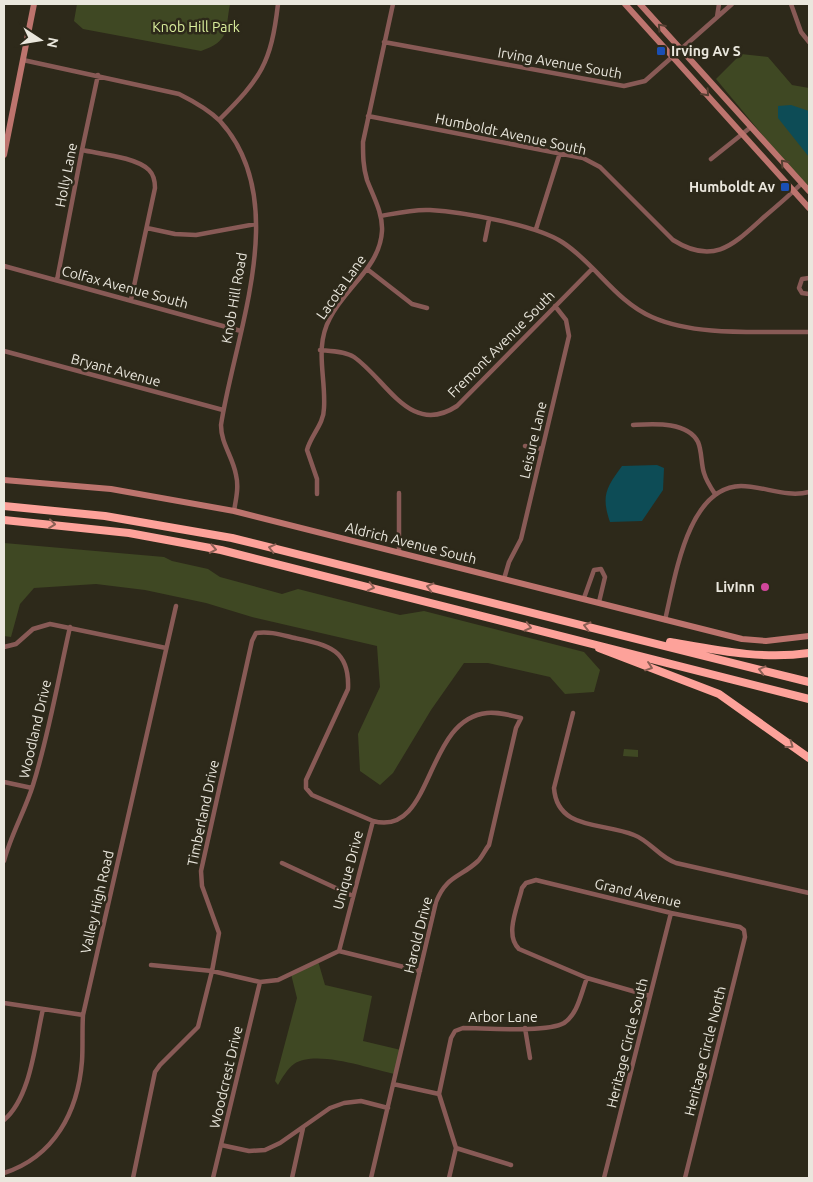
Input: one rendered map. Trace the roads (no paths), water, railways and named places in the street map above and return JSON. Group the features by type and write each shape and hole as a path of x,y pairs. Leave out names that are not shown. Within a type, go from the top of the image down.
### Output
{"highway":[{"path":"4,506 105,516 224,537 809,682"},
{"path":"4,520 129,533 221,550 809,699"},
{"path":"611,632 734,653 771,656 809,653"},
{"path":"588,642 609,654 693,682 719,694 809,758"}],"street":[{"path":"4,155 34,4"},
{"path":"219,120 250,89 266,62 274,36 278,4"},
{"name":"Lacota Lane","path":"317,494 317,479 307,450 320,425 324,409 320,350 323,332 330,316 375,257 380,244 381,216 363,162 363,142 393,4"},
{"path":"626,4 809,208"},
{"path":"640,4 809,192"},
{"path":"717,17 719,4"},
{"name":"Irving Avenue South","path":"384,42 624,86 646,81 732,4"},
{"path":"791,4 801,32 809,42"},
{"name":"Knob Hill Road","path":"23,60 179,94 201,105 219,120 234,139 244,160 252,191 256,224 254,268 223,410 221,437 237,481 234,511"},
{"name":"Holly Lane","path":"57,280 98,75"},
{"name":"Humboldt Avenue South","path":"368,116 582,158 600,167 673,240 685,248 699,252 717,251 734,244 802,183"},
{"path":"711,159 751,127"},
{"path":"82,150 136,162 150,170 155,188 130,300"},
{"path":"536,229 560,153"},
{"path":"381,216 431,210 536,229 563,242 633,307 651,317 672,325 702,330 809,332"},
{"path":"485,240 489,220"},
{"path":"147,228 175,234 196,235 256,224"},
{"name":"Colfax Avenue South","path":"4,266 241,331"},
{"path":"367,269 412,304 428,308"},
{"name":"Fremont Avenue South","path":"320,350 353,357 408,409 420,415 434,416 446,413 457,406 592,269"},
{"path":"809,278 802,280 799,284 802,292 809,294"},
{"name":"Leisure Lane","path":"504,579 509,562 521,539 569,336 566,320 555,306"},
{"name":"Bryant Avenue","path":"4,351 223,410"},
{"path":"633,425 655,423 681,428 690,433 698,443 704,475 715,494"},
{"path":"525,446 542,448"},
{"name":"Aldrich Avenue South","path":"4,480 111,489 234,511 742,639 766,641 809,636"},
{"path":"665,620 683,550 703,504 715,494 728,488 742,486 783,494 809,492"},
{"path":"399,493 399,553"},
{"path":"584,598 594,570 601,569 605,577 599,602"},
{"name":"Valley High Road","path":"4,1173 35,1159 50,1145 65,1123 72,1107 82,1062 83,1015 176,606"},
{"path":"4,647 16,644 33,629 50,624 166,648"},
{"name":"Woodland Drive","path":"4,860 10,838 32,788 70,627"},
{"name":"Timberland Drive","path":"133,1178 155,1072 198,1027 212,971 220,933 202,886 201,870 252,641 256,633 266,631 325,644 343,659 349,674 348,689 306,780 306,788 312,795 373,821"},
{"name":"Unique Drive","path":"339,950 373,821 388,824 408,813 414,806 446,741 459,724 472,717 487,713 521,718"},
{"path":"573,713 554,788 555,801 565,815 634,835 646,842 666,860 809,894"},
{"name":"Harold Drive","path":"371,1178 420,971 441,892 452,878 478,861 489,845 516,728 521,718"},
{"path":"4,782 32,788"},
{"path":"4,837 10,838"},
{"path":"282,863 352,896"},
{"name":"Grand Avenue","path":"586,978 519,949 513,944 511,933 522,888 526,883 536,880 671,913 740,926 744,930"},
{"name":"Heritage Circle South","path":"604,1178 671,913"},
{"name":"Heritage Circle North","path":"685,1178 745,937 744,930"},
{"path":"151,965 212,971 260,982 278,980 339,950 420,971"},
{"path":"586,978 650,996"},
{"name":"Arbor Lane","path":"456,1148 439,1094 450,1038 455,1031 463,1028 550,1028 565,1022 576,1010 586,978"},
{"name":"Woodcrest Drive","path":"213,1178 260,982"},
{"path":"4,1003 83,1015"},
{"path":"4,1120 11,1114 24,1093 43,1009"},
{"path":"525,1028 530,1058"},
{"path":"393,1084 439,1094"},
{"path":"221,1145 249,1151 265,1150 303,1128 330,1108 344,1102 361,1101 388,1108"},
{"path":"292,1178 303,1128"},
{"path":"449,1178 456,1148 511,1165"}],"water":[{"path":"791,105 809,111 809,157 778,118 778,106"},
{"path":"657,465 664,468 663,490 642,521 610,522 606,505 607,492 612,480 622,466"}],"place":[{"name":"Irving Av S","path":"661,51"},
{"name":"Humboldt Av","path":"785,187"},
{"name":"LivInn","path":"765,587"}],"park label":[{"name":"Knob Hill Park","path":"196,27"}]}
